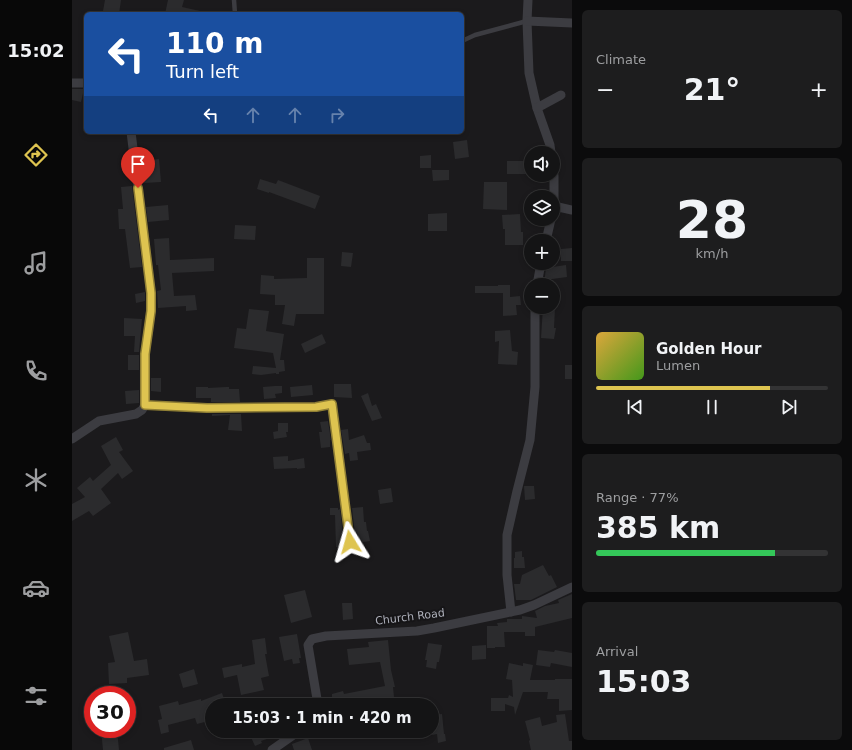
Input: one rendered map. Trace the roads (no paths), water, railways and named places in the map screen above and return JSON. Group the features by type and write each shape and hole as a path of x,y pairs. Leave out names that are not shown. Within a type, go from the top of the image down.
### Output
{"street":[{"path":"528,0 526,21 529,73 537,108 550,146"},
{"path":"526,21 572,23"},
{"path":"72,83 84,83"},
{"path":"537,108 561,95"},
{"path":"72,439 99,421 136,414 142,410 145,405 145,354 151,311 151,293 131,134"},
{"path":"560,209 572,210"},
{"path":"512,612 507,575 507,535 516,490 530,440 535,387 535,314"},
{"path":"145,405 207,408 316,407 332,404 350,542"},
{"name":"Church Road","path":"317,698 308,645 312,639 326,636 417,631 512,612 534,605 572,587"},
{"path":"272,750 289,738"}],"lane":[{"path":"234,0 235,12"},
{"path":"464,40 475,35 526,21"}]}
